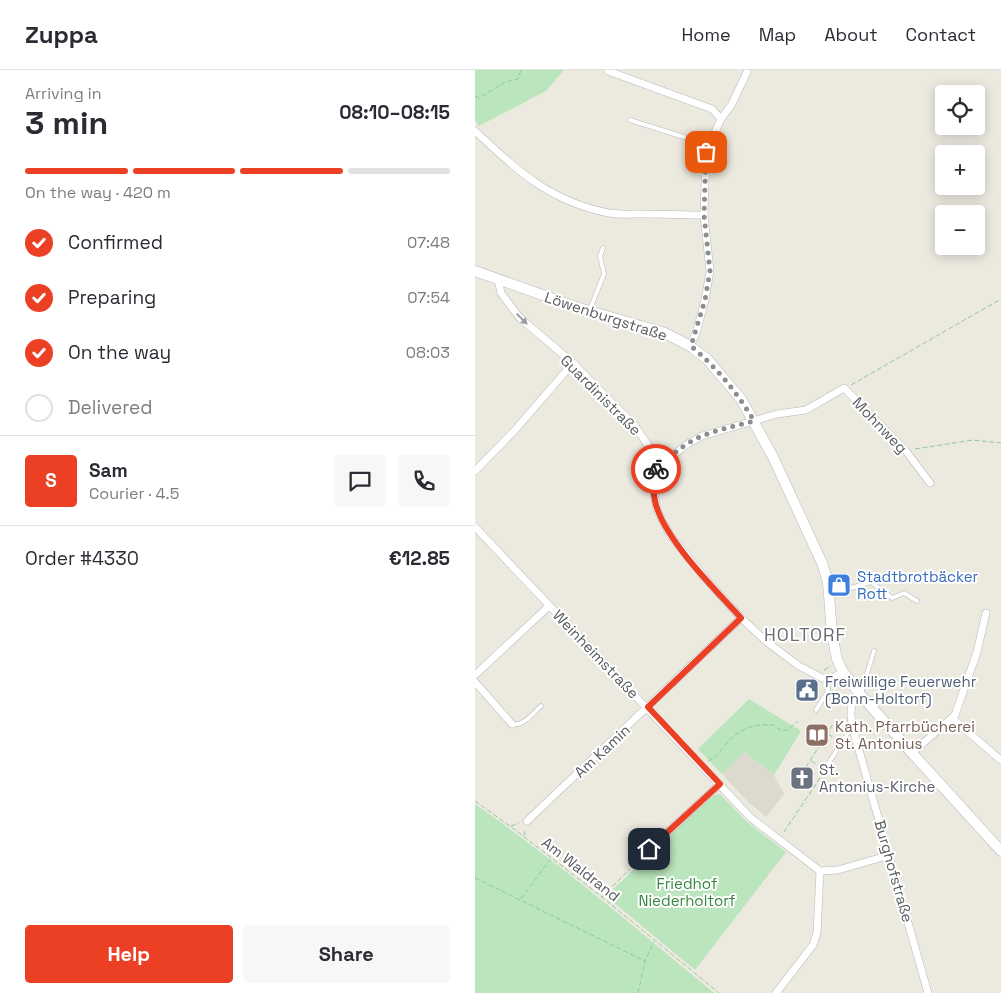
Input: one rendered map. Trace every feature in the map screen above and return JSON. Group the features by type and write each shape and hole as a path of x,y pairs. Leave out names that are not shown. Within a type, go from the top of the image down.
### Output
{"street":[{"path":"608,71 712,109 721,119"},
{"path":"691,346 705,300 710,271 704,215 706,152 721,119 732,104 747,72"},
{"path":"475,131 538,186 579,205 610,213 704,215"},
{"name":"Löwenburgstraße","path":"475,271 589,311 665,333 691,346 727,382 741,399 773,457 822,563 828,582 832,634 841,667 860,694 1001,850"},
{"name":"Guardinistraße","path":"498,279 501,294 520,318 573,364 635,426 656,457 657,465"},
{"path":"475,471 515,430 573,364"},
{"name":"Mohnweg","path":"657,465 702,436 777,414 806,410 844,388 906,451 930,483"},
{"path":"657,465 653,487 657,510 670,535 741,618 767,642 799,666 815,674 827,679 841,667"},
{"name":"Weinheimstraße","path":"475,526 751,818 820,872"},
{"path":"475,675 549,606"},
{"path":"912,753 953,719 977,652 986,613"},
{"name":"Am Kamin","path":"527,821 741,618"},
{"path":"475,682 512,724"},
{"name":"Burghofstraße","path":"860,694 852,700 850,715 853,729 929,993"},
{"path":"953,719 1001,760"},
{"path":"635,862 720,784"},
{"path":"775,993 813,945 817,933 820,872 838,870 890,855"}],"lane":[{"path":"630,120 709,146"},
{"path":"589,311 604,274 600,256 603,248"},
{"path":"829,595 871,582 892,598 904,593 917,601"},
{"path":"860,694 874,651"},
{"path":"816,710 828,691 827,679"},
{"path":"512,724 517,725 521,723 541,706"},
{"path":"828,764 849,731 853,729"}],"path":[{"path":"475,96 479,98 505,82 518,79 521,70"},
{"path":"844,388 1001,299"},
{"path":"906,451 973,440 1001,443"},
{"path":"815,674 841,667"},
{"path":"701,763 716,757 735,735 749,726 774,725 780,730 788,730 798,721"},
{"path":"806,767 835,721"},
{"path":"811,760 825,769"},
{"path":"780,839 828,764"},
{"name":"Am Waldrand","path":"475,801 602,897 719,993"},
{"path":"520,899 551,858"},
{"path":"602,897 635,862"},
{"path":"475,878 645,961"},
{"path":"638,993 645,961 654,941"}],"shaded area":[{"path":"745,752 774,775 784,794 766,817 747,801 722,774"}],"green space":[{"path":"475,70 564,70 546,91 479,126 475,120"},
{"path":"749,699 801,731 774,775 745,752 722,774 698,749"},
{"name":"Friedhof Niederholtorf","path":"720,794 747,822 786,852 695,970 606,896 711,796"},
{"path":"475,804 567,872 714,993 475,993"}],"way so far":[{"path":"656,469 657,465 702,436 754,421 741,399 727,382 691,346 705,300 710,271 704,215 706,152"}],"place":[{"name":"Stadtbrotbäcker Rott","path":"839,585"},
{"name":"Freiwillige Feuerwehr (Bonn-Holtorf)","path":"807,690"},
{"name":"Kath. Pfarrbücherei St. Antonius","path":"817,735"},
{"name":"St. Antonius-Kirche","path":"802,778"}],"district":[{"name":"HOLTORF","path":"805,634"}],"route":[{"path":"649,849 720,784 648,707 741,618 670,535 657,510 653,487 656,469"}]}
